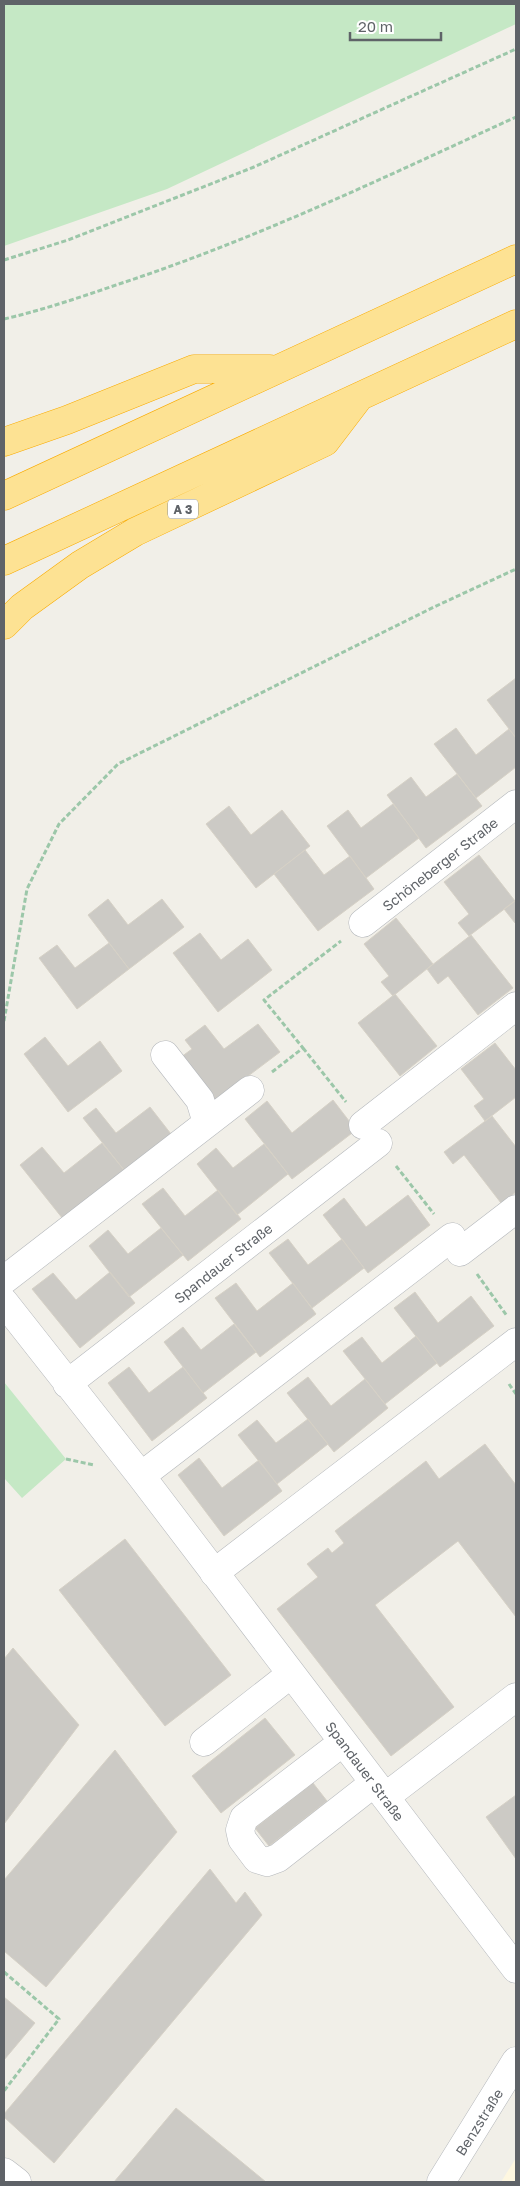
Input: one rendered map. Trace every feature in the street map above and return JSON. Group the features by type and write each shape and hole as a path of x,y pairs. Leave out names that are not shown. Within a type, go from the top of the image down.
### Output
{"highway":[{"path":"4,496 516,259"},
{"name":"A 3","path":"4,560 516,324"},
{"path":"4,442 67,420 194,369 279,369"},
{"name":"A 3","path":"4,624 22,607 80,565 135,532 325,442 360,396"}],"street":[{"name":"Schöneberger Straße","path":"363,923 516,804"},
{"path":"371,1134 516,1006"},
{"path":"165,1055 200,1100 207,1123"},
{"path":"4,1280 250,1090"},
{"name":"Spandauer Straße","path":"67,1384 371,1134"},
{"path":"141,1476 456,1245 516,1208"},
{"name":"Spandauer Straße","path":"4,1302 141,1476 516,1969"},
{"path":"214,1573 513,1332"},
{"path":"204,1742 291,1674"},
{"path":"343,1742 244,1818 240,1830 242,1839 257,1859 267,1862 278,1858 516,1697"},
{"name":"Benzstraße","path":"441,2182 516,2062"},
{"path":"4,2172 16,2182"}],"path":[{"path":"4,260 68,240 254,167 516,49"},
{"path":"4,319 78,298 226,246 281,224 516,118"},
{"path":"4,1021 27,889 59,824 118,764 516,568"},
{"path":"363,923 264,1000 371,1134 456,1245 513,1332"},
{"path":"250,1090 303,1048"},
{"path":"4,1972 59,2019 4,2091"}],"shaded area":[{"path":"516,2158 516,2182 501,2182"}],"green space":[{"path":"4,4 516,4 516,24 167,189 4,246"},
{"path":"4,1382 66,1459 22,1498 4,1478"}],"building":[{"path":"516,678 516,738 487,700"},
{"path":"456,728 476,755 509,729 516,738 516,767 476,798 434,744"},
{"path":"457,774 482,806 426,848 387,795 411,777 426,797"},
{"path":"393,804 419,838 366,878 327,826 348,810 361,828"},
{"path":"229,806 251,835 282,810 310,846 256,888 206,824"},
{"path":"305,850 324,875 350,856 374,889 318,931 274,874"},
{"path":"479,855 515,901 469,936 458,923 469,914 444,882"},
{"path":"108,899 128,925 162,899 184,927 129,969 88,915"},
{"path":"516,900 516,923 515,923 504,909"},
{"path":"396,918 433,964 393,996 381,982 389,976 364,944"},
{"path":"200,933 221,960 248,939 272,970 218,1012 173,953"},
{"path":"471,935 513,988 478,1015 448,976 438,984 427,969"},
{"path":"109,943 129,969 77,1009 39,958 57,945 75,968"},
{"path":"395,994 437,1046 400,1076 358,1023"},
{"path":"258,1024 280,1052 211,1104 177,1060 192,1049 185,1040 205,1025 224,1049"},
{"path":"45,1037 68,1066 100,1041 122,1071 68,1112 24,1054"},
{"path":"495,1043 516,1070 516,1097 485,1121 474,1106 484,1099 461,1069"},
{"path":"333,1100 356,1130 292,1179 245,1119 267,1101 292,1133"},
{"path":"150,1107 171,1134 124,1170 83,1118 96,1108 116,1133"},
{"path":"492,1116 516,1147 516,1192 501,1203 464,1155 453,1164 444,1152"},
{"path":"102,1143 124,1170 63,1219 20,1165 42,1147 64,1173"},
{"path":"264,1144 288,1174 237,1215 197,1164 216,1148 233,1168"},
{"path":"163,1188 185,1216 218,1190 241,1219 188,1261 142,1204"},
{"path":"408,1195 430,1225 368,1273 323,1215 344,1198 366,1227"},
{"path":"161,1228 183,1255 129,1297 89,1246 108,1230 128,1254"},
{"path":"288,1239 308,1265 342,1239 364,1268 312,1308 269,1253"},
{"path":"110,1272 135,1303 80,1348 32,1289 53,1273 76,1300"},
{"path":"236,1283 257,1311 293,1283 316,1314 260,1357 215,1298"},
{"path":"415,1292 438,1323 471,1296 494,1326 440,1367 394,1308"},
{"path":"234,1324 256,1352 203,1393 164,1342 183,1327 201,1350"},
{"path":"416,1336 437,1363 385,1404 343,1351 362,1337 382,1363"},
{"path":"129,1367 149,1393 183,1367 207,1398 152,1441 108,1383"},
{"path":"308,1377 331,1406 365,1379 388,1408 334,1452 287,1393"},
{"path":"308,1419 328,1444 277,1484 238,1435 257,1420 276,1443"},
{"path":"485,1444 516,1485 516,1617 458,1541 375,1605 454,1707 391,1756 277,1609 318,1577 307,1564 328,1548 332,1553 344,1543 335,1531 426,1461 439,1479"},
{"path":"199,1458 222,1488 259,1460 282,1491 224,1536 178,1475"},
{"path":"125,1539 231,1675 165,1726 59,1590"},
{"path":"13,1648 79,1725 4,1824 4,1659"},
{"path":"265,1718 295,1755 221,1813 192,1776"},
{"path":"115,1750 177,1832 46,1987 4,1951 4,1880"},
{"path":"313,1783 327,1801 269,1846 255,1828"},
{"path":"516,1795 516,1859 486,1817"},
{"path":"210,1869 236,1903 245,1892 262,1915 54,2163 4,2117 4,2114"},
{"path":"4,1997 35,2023 4,2060"},
{"path":"176,2108 266,2182 114,2182"}]}
